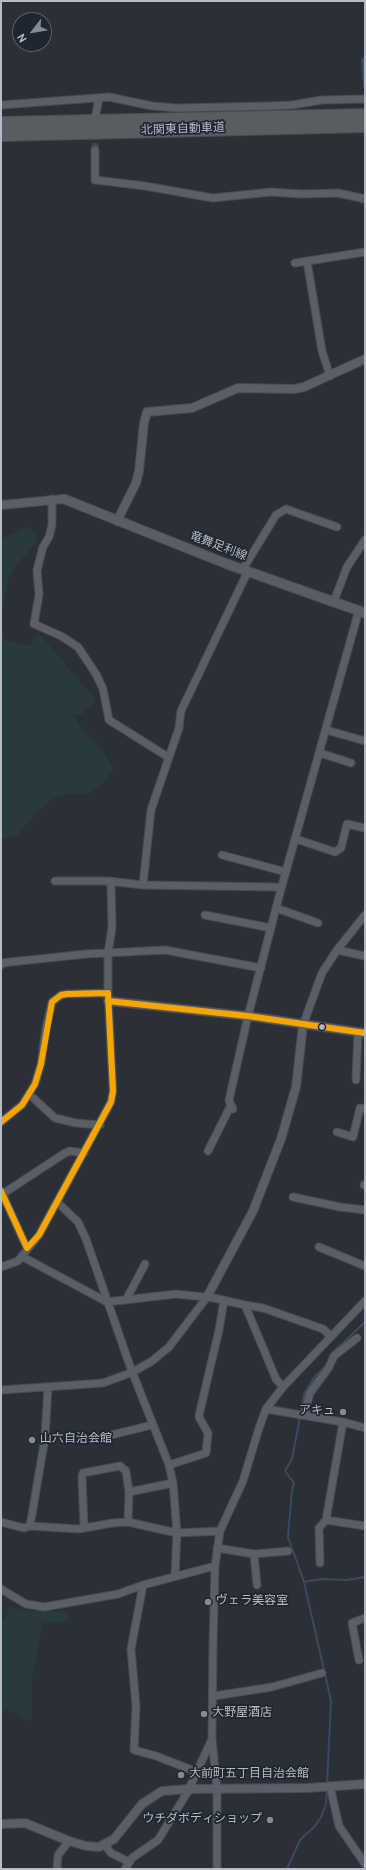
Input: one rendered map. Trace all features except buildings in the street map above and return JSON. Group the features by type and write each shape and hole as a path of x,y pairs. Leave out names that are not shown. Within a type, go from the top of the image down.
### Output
{"highway":[{"name":"北関東自動車道","path":"1,123 365,115"},
{"name":"北関東自動車道","path":"1,134 365,126"}],"main road":[{"name":"竜舞足利線","path":"64,499 245,570 362,612"}],"street":[{"path":"96,114 99,98"},
{"path":"1,105 119,98 152,106 176,108 292,105 322,100 365,99"},
{"path":"95,150 95,180 122,182 213,198 271,192 302,194 338,193 365,200"},
{"path":"295,263 365,252"},
{"path":"306,261 321,347 330,376"},
{"path":"117,521 136,483 139,471 144,423 147,412 192,408 238,388 294,389 304,387 365,359"},
{"path":"52,499 52,525 49,537 43,547 37,570 39,595 34,624 61,636 78,646 96,674 103,690 109,720 168,757"},
{"path":"1,505 64,499"},
{"path":"143,885 151,810 179,728 181,711 245,570 276,515 286,509 337,527"},
{"path":"334,601 347,567 365,540"},
{"path":"208,1151 232,1108 229,1100 233,1078 276,908 326,730 362,612"},
{"path":"326,730 365,741"},
{"path":"320,753 351,762"},
{"path":"296,840 335,852 341,848 347,824 365,828"},
{"path":"222,855 286,872"},
{"path":"55,881 111,882 143,885 276,887 281,889"},
{"path":"1,1267 15,1262 23,1257 27,1248 39,1236 111,1102 113,1091 108,997 108,953 112,928 111,882"},
{"path":"276,908 318,923"},
{"path":"205,915 271,928"},
{"path":"1,1390 103,1383 133,1372 162,1354 207,1297 254,1211 281,1139 296,1087 303,1025 322,973 337,950 365,915"},
{"path":"1,965 1,963 108,953 172,950 261,968"},
{"path":"337,950 365,956"},
{"path":"1,1122 14,1112 29,1094 39,1073 52,1002 61,995 67,994 108,997 361,1033 356,1080"},
{"path":"29,1094 55,1118 76,1123 100,1125"},
{"path":"337,1132 353,1136 360,1108 365,1109"},
{"path":"27,1248 1,1193 65,1153 70,1151 84,1153"},
{"path":"293,1196 340,1207 365,1210"},
{"path":"57,1202 78,1222 86,1239 107,1302 152,1425 169,1465 173,1483 177,1533 175,1576"},
{"path":"319,1247 365,1266"},
{"path":"23,1257 107,1302 176,1294 207,1297 263,1308 323,1329 331,1336"},
{"path":"126,1300 144,1264"},
{"path":"169,1465 206,1453 208,1433 199,1417 219,1330 224,1300"},
{"path":"217,1869 217,1788 212,1739 214,1696 215,1566 216,1548 220,1531 243,1481 266,1409 283,1387 365,1301"},
{"path":"244,1305 276,1379 283,1387"},
{"path":"304,1415 310,1393 329,1368 334,1356 357,1338"},
{"path":"30,1526 44,1445 48,1387"},
{"path":"266,1409 343,1422 365,1428"},
{"path":"320,1562 319,1528 326,1520 343,1422"},
{"path":"95,1439 152,1425"},
{"path":"84,1527 83,1473 123,1467 126,1471 129,1492 128,1522"},
{"path":"129,1492 173,1483"},
{"path":"326,1520 365,1526"},
{"path":"1,1522 24,1528 30,1526 79,1529 84,1527 128,1522 177,1533 220,1531"},
{"path":"216,1548 254,1554 288,1551"},
{"path":"254,1554 257,1585"},
{"path":"1,1589 26,1604 44,1607 118,1594 143,1585 215,1566"},
{"path":"143,1585 132,1636 131,1649 136,1706 134,1750 156,1756 197,1772"},
{"path":"359,1660 352,1623 365,1618"},
{"path":"214,1696 272,1687 322,1673"},
{"path":"125,1869 129,1862 158,1840 189,1789 212,1739"},
{"path":"1,1824 25,1823 69,1841 93,1848 105,1846 114,1839 142,1804 155,1795 172,1790 217,1788 283,1789 365,1784"},
{"path":"330,1786 339,1826 365,1864"},
{"path":"57,1869 58,1855 69,1841"},
{"path":"105,1846 111,1853 129,1862"}],"shaded area":[{"path":"30,526 39,539 20,561 8,580 1,621 1,539"},
{"path":"1,628 6,641 29,646 39,633 96,701 82,714 74,715 82,729 103,750 113,768 103,783 88,794 72,793 59,795 38,810 17,836 1,839"},
{"path":"10,1607 33,1611 68,1611 69,1622 42,1623 32,1680 32,1719 27,1722 7,1709 1,1714 1,1622"}],"water":[{"path":"365,56 365,87 363,87 361,59"}],"waterway":[{"path":"301,1413 304,1394 315,1376 325,1368 331,1354 365,1322"},
{"path":"300,1417 292,1459 285,1471 294,1483 292,1490 288,1537 304,1582 331,1701 327,1784"},
{"path":"304,1582 321,1579 347,1580 365,1577"},
{"path":"287,1869 300,1840 315,1826 321,1817 326,1804 327,1788"}],"tunnel":[{"path":"95,150 96,130"}],"transit line":[{"path":"1,1122 22,1105 35,1084 41,1064 52,1002 61,995 67,994 108,993"},
{"path":"27,1248 39,1235 111,1102 113,1091 108,993"},
{"path":"108,1001 248,1016 365,1033"},
{"path":"1,1191 27,1248"}],"place":[{"name":"アキュ","path":"343,1412"},
{"name":"山六自治会館","path":"32,1440"},
{"name":"ヴェラ美容室","path":"208,1602"},
{"name":"大野屋酒店","path":"204,1714"},
{"name":"大前町五丁目自治会館","path":"181,1775"},
{"name":"ウチダボディショップ","path":"270,1820"}]}
